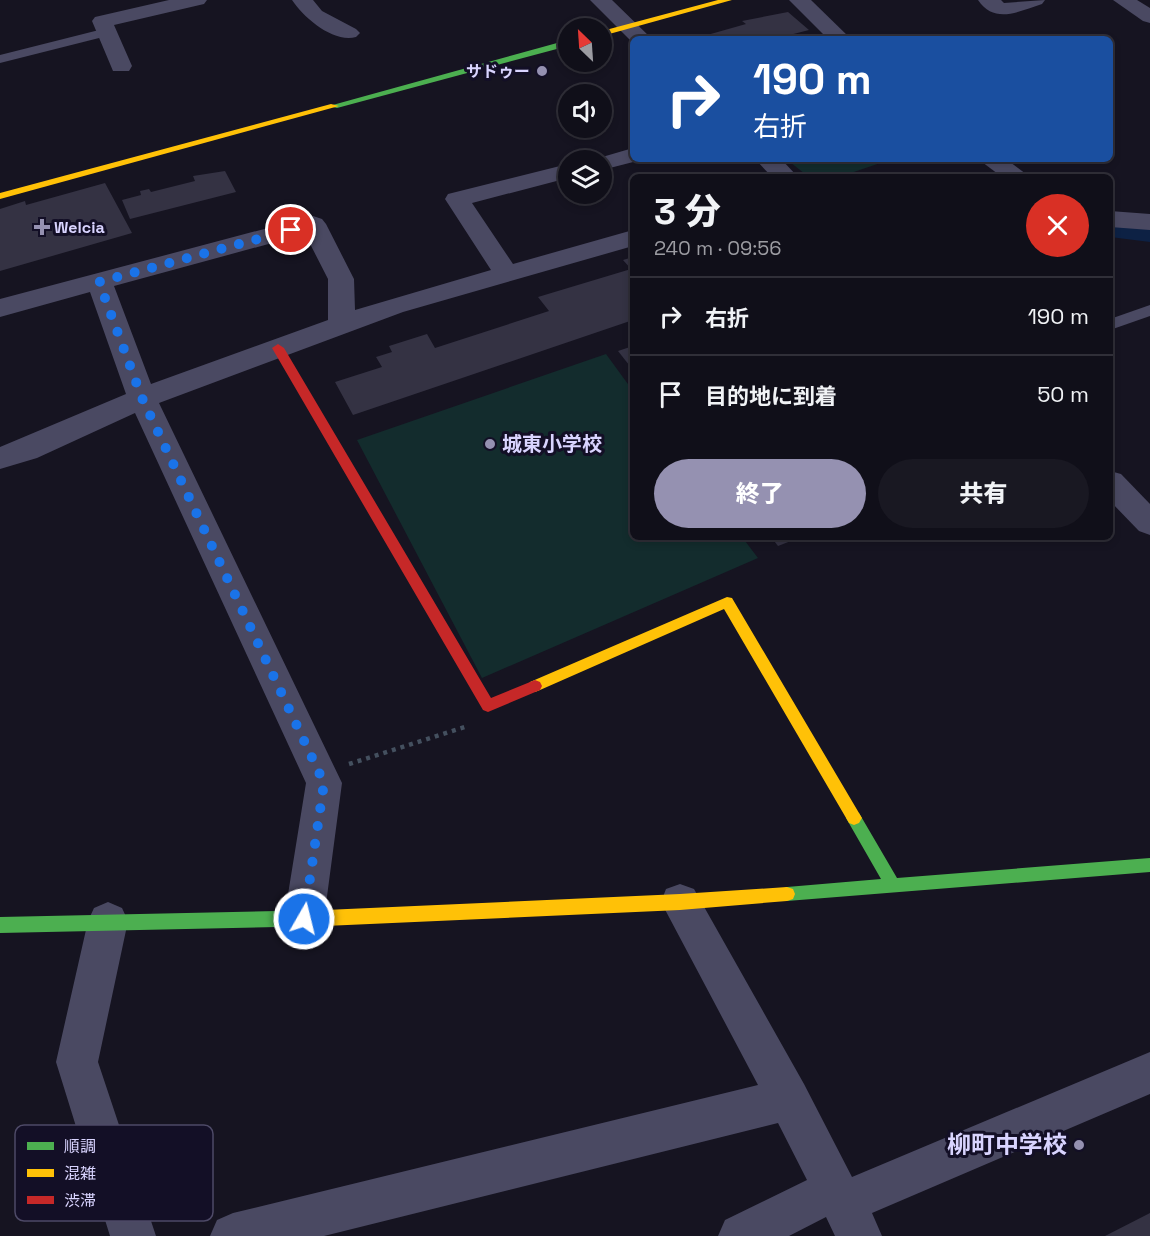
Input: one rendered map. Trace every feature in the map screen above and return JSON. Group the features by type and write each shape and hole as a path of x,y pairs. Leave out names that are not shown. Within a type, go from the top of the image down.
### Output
{"street":[{"path":"121,66 102,21 197,0"},
{"path":"302,0 315,15 349,33"},
{"path":"600,0 635,33"},
{"path":"612,34 635,33 728,0"},
{"path":"799,0 837,36"},
{"path":"988,0 1001,10 1035,0"},
{"path":"1123,0 1150,17"},
{"path":"0,196 558,46"},
{"path":"612,160 630,156"},
{"path":"770,162 783,174"},
{"path":"995,162 1013,174"},
{"path":"508,275 457,199 558,174"},
{"path":"1113,219 1150,222"},
{"path":"0,308 313,224 341,279 342,325"},
{"path":"0,458 27,450 142,398 394,306 630,239"},
{"path":"99,282 142,398 324,783 304,919"},
{"path":"278,348 488,706 727,602 893,885"},
{"path":"1113,485 1150,524"},
{"path":"0,925 108,921 304,919 680,902 1150,865"},
{"path":"680,902 789,1099 846,1209"},
{"path":"97,1125 77,1062 108,921"},
{"path":"741,1236 846,1209 1150,1074"},
{"path":"233,1236 789,1099"},
{"path":"128,1221 133,1236"}],"lane":[{"path":"0,59 107,32"},
{"path":"1113,324 1150,310"}],"path":[{"path":"320,773 481,721 488,706"}],"green space":[{"path":"790,162 883,162 848,174 805,174"},
{"path":"606,354 630,387 630,540 744,540 758,558 482,678 357,440"}],"building":[{"path":"788,12 809,30 786,36 704,36 746,24 742,21"},
{"path":"225,171 236,192 130,219 122,200 141,195 140,191 149,189 151,192 195,181 193,176"},
{"path":"105,183 132,233 0,271 0,209 25,201 26,205"},
{"path":"630,258 630,268 623,260"},
{"path":"630,269 630,321 353,415 335,382 382,367 376,357 392,352 389,346 427,334 435,348 549,311 538,297"},
{"path":"630,347 630,366 618,351"},
{"path":"773,540 793,540 778,546"},
{"path":"1150,1213 1150,1236 1105,1236"}],"waterway":[{"path":"1113,229 1150,234"}],"traffic: fast":[{"path":"334,106 558,46"},
{"path":"854,818 893,885"},
{"path":"787,894 1150,865"},
{"path":"0,925 325,918"}],"traffic: slow":[{"path":"612,31 728,0"},
{"path":"0,196 334,106"},
{"path":"535,686 727,602 854,818"},
{"path":"325,918 680,902 787,894"}],"traffic: jam":[{"path":"278,348 488,706 535,686"}],"place":[{"name":"サドゥー","path":"542,71"},
{"name":"Welcia","path":"42,227"},
{"name":"城東小学校","path":"490,444"},
{"name":"柳町中学校","path":"1079,1145"}],"route":[{"path":"291,230 99,282 142,398 324,783 304,919"}]}
